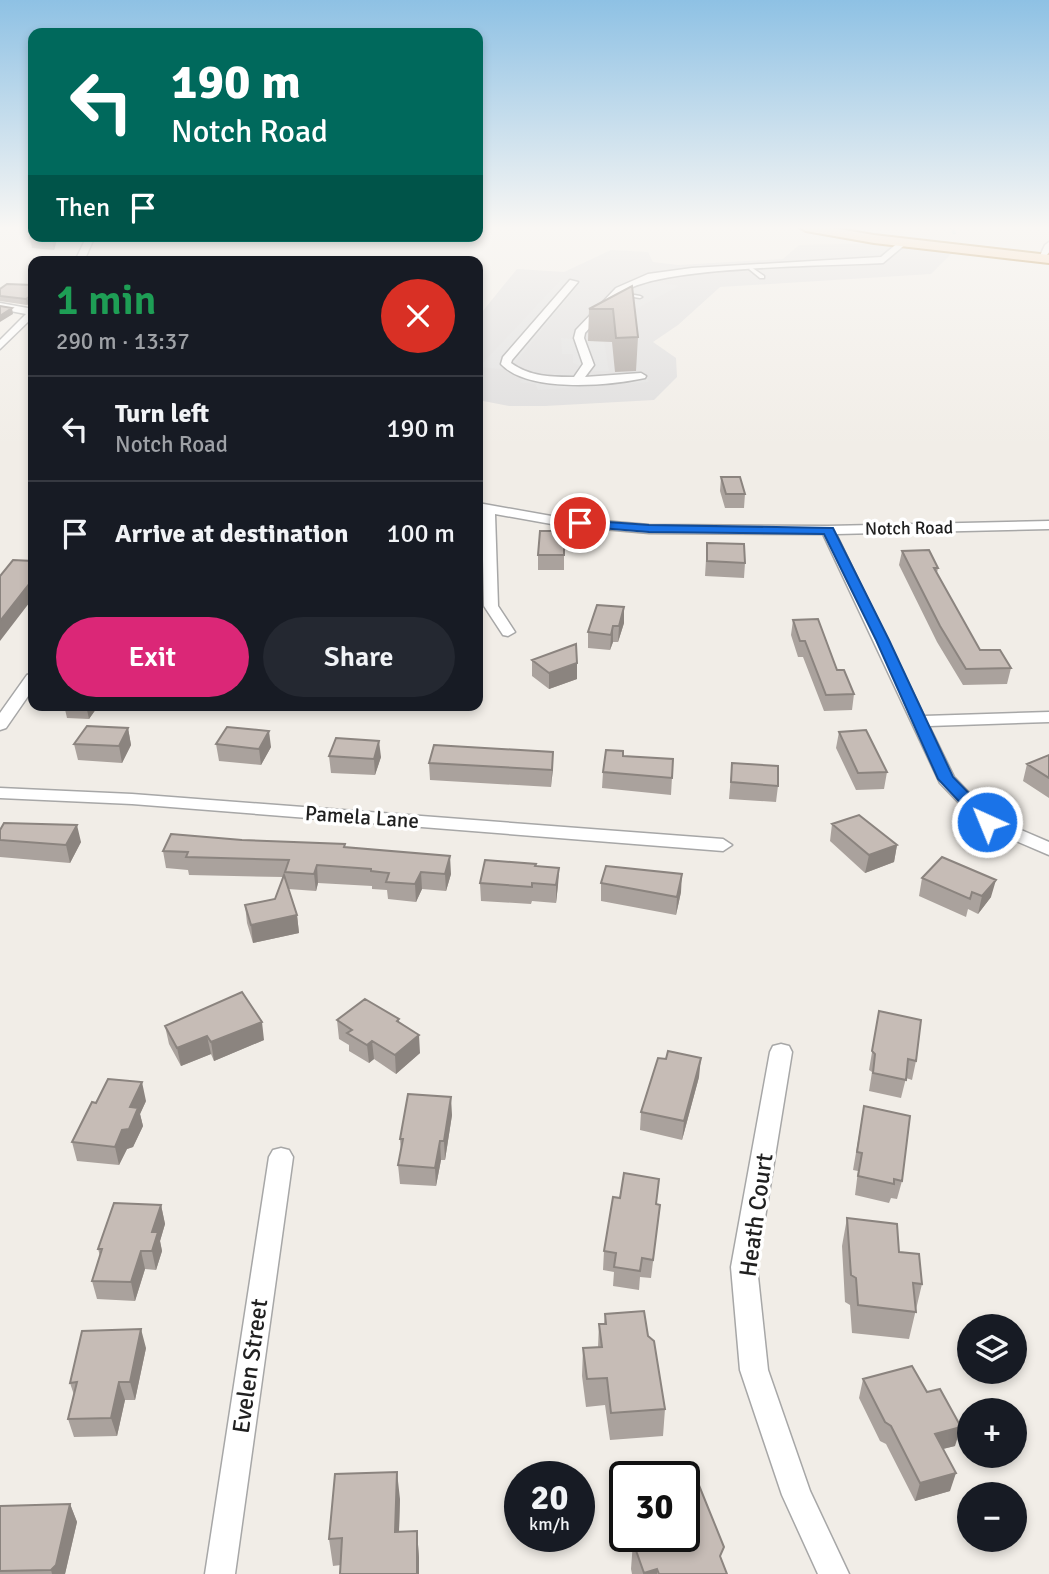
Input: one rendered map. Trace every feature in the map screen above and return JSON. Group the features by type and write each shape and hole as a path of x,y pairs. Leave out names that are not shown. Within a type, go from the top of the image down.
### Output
{"street":[{"path":"557,300 507,359 506,364 513,371 530,376 579,379 641,376"},
{"path":"579,379 580,373 589,365 579,338 580,332 608,300"},
{"path":"0,306 28,311"},
{"path":"0,346 28,317"},
{"path":"483,508 491,606 508,632"},
{"name":"Notch Road","path":"483,508 557,521 649,529 828,530 1049,525"},
{"path":"828,530 946,779 987,822 1049,849"},
{"path":"0,725 28,685"},
{"path":"918,721 1049,717"},
{"name":"Pamela Lane","path":"0,793 132,799 723,845"},
{"name":"Heath Court","path":"781,1052 744,1266 751,1344 754,1370 797,1496 834,1574"},
{"name":"Evelen Street","path":"220,1574 281,1157"}],"shaded area":[{"path":"491,300 705,300 678,325 653,342 676,358 677,377 654,400 545,406 509,406 483,401 483,311"},
{"path":"542,300 566,300 514,364 502,369 483,367 483,363"},
{"path":"629,300 652,300 630,312"},
{"path":"561,338 604,342 609,371 592,371 573,363 573,354 562,354"},
{"path":"644,373 649,382 538,390 535,384 519,382 537,374 595,376"}],"building":[{"path":"605,300 634,300 638,337 616,338 613,309 589,309"},
{"path":"0,306 12,308 0,316"},
{"path":"721,477 740,477 745,494 726,494"},
{"path":"540,531 560,531 560,538 564,539 564,555 538,555"},
{"path":"707,543 744,544 745,563 707,561"},
{"path":"929,550 938,568 934,568 980,650 1000,650 1011,668 966,669 940,626 902,551"},
{"path":"13,560 28,561 28,585 0,621 0,576"},
{"path":"597,605 624,607 619,626 613,626 611,635 588,632"},
{"path":"818,619 837,670 844,670 854,694 826,695 805,641 800,641 793,620"},
{"path":"576,644 577,663 549,673 532,660"},
{"path":"87,726 128,728 119,746 74,744"},
{"path":"227,727 269,731 259,749 216,744"},
{"path":"866,730 887,772 858,773 839,732"},
{"path":"336,738 379,741 374,759 329,756"},
{"path":"434,745 553,752 552,770 429,763"},
{"path":"606,750 623,751 623,756 673,759 672,778 603,772"},
{"path":"1049,755 1049,778 1027,764"},
{"path":"732,763 778,766 778,786 731,782"},
{"path":"859,815 897,845 869,855 832,824"},
{"path":"4,823 77,825 66,845 0,840 0,830"},
{"path":"171,834 345,844 344,847 450,856 445,874 421,872 415,884 386,882 389,873 371,869 317,865 314,874 285,872 289,860 186,857 188,852 163,851"},
{"path":"942,857 996,880 982,896 972,892 970,899 922,878"},
{"path":"485,860 559,868 556,885 532,883 532,887 480,883"},
{"path":"606,866 682,874 677,897 601,883"},
{"path":"284,875 297,915 251,925 245,905 275,899"},
{"path":"242,992 262,1022 211,1042 207,1036 177,1048 165,1026"},
{"path":"365,999 399,1019 397,1021 419,1035 395,1055 372,1041 367,1045 347,1033 352,1030 337,1020"},
{"path":"879,1011 921,1020 916,1061 908,1059 906,1080 873,1073 875,1054 872,1051"},
{"path":"668,1051 701,1058 684,1121 641,1112 658,1058 666,1059"},
{"path":"108,1079 142,1082 130,1107 138,1108 129,1129 122,1130 115,1147 72,1142 92,1102 96,1103"},
{"path":"408,1094 451,1097 444,1141 440,1141 435,1168 398,1165"},
{"path":"864,1106 910,1116 902,1181 894,1179 894,1184 858,1176 862,1153 857,1152"},
{"path":"624,1173 659,1179 656,1204 660,1205 653,1260 642,1258 640,1271 614,1267 616,1253 604,1251 613,1197 620,1198"},
{"path":"114,1203 161,1205 152,1232 158,1232 152,1251 141,1251 131,1282 92,1281 102,1249 98,1249"},
{"path":"847,1218 897,1224 899,1252 919,1254 922,1284 913,1283 916,1312 858,1305 856,1278 851,1275"},
{"path":"644,1311 648,1336 654,1341 665,1409 611,1413 607,1378 587,1379 583,1348 602,1347 599,1324 606,1324 605,1314"},
{"path":"141,1329 130,1382 119,1382 111,1418 68,1419 77,1382 70,1383 82,1331"},
{"path":"912,1366 927,1392 940,1389 957,1420 957,1428 935,1434 956,1473 920,1483 863,1379"},
{"path":"397,1472 395,1532 417,1531 417,1574 340,1574 342,1538 329,1539 335,1474"},
{"path":"700,1488 724,1547 720,1556 727,1574 659,1574 657,1569 644,1573 637,1552 700,1552"},
{"path":"70,1504 56,1565 51,1570 0,1571 0,1506"}],"route":[{"path":"580,523 649,529 828,530 883,640 946,779 987,822"}]}
